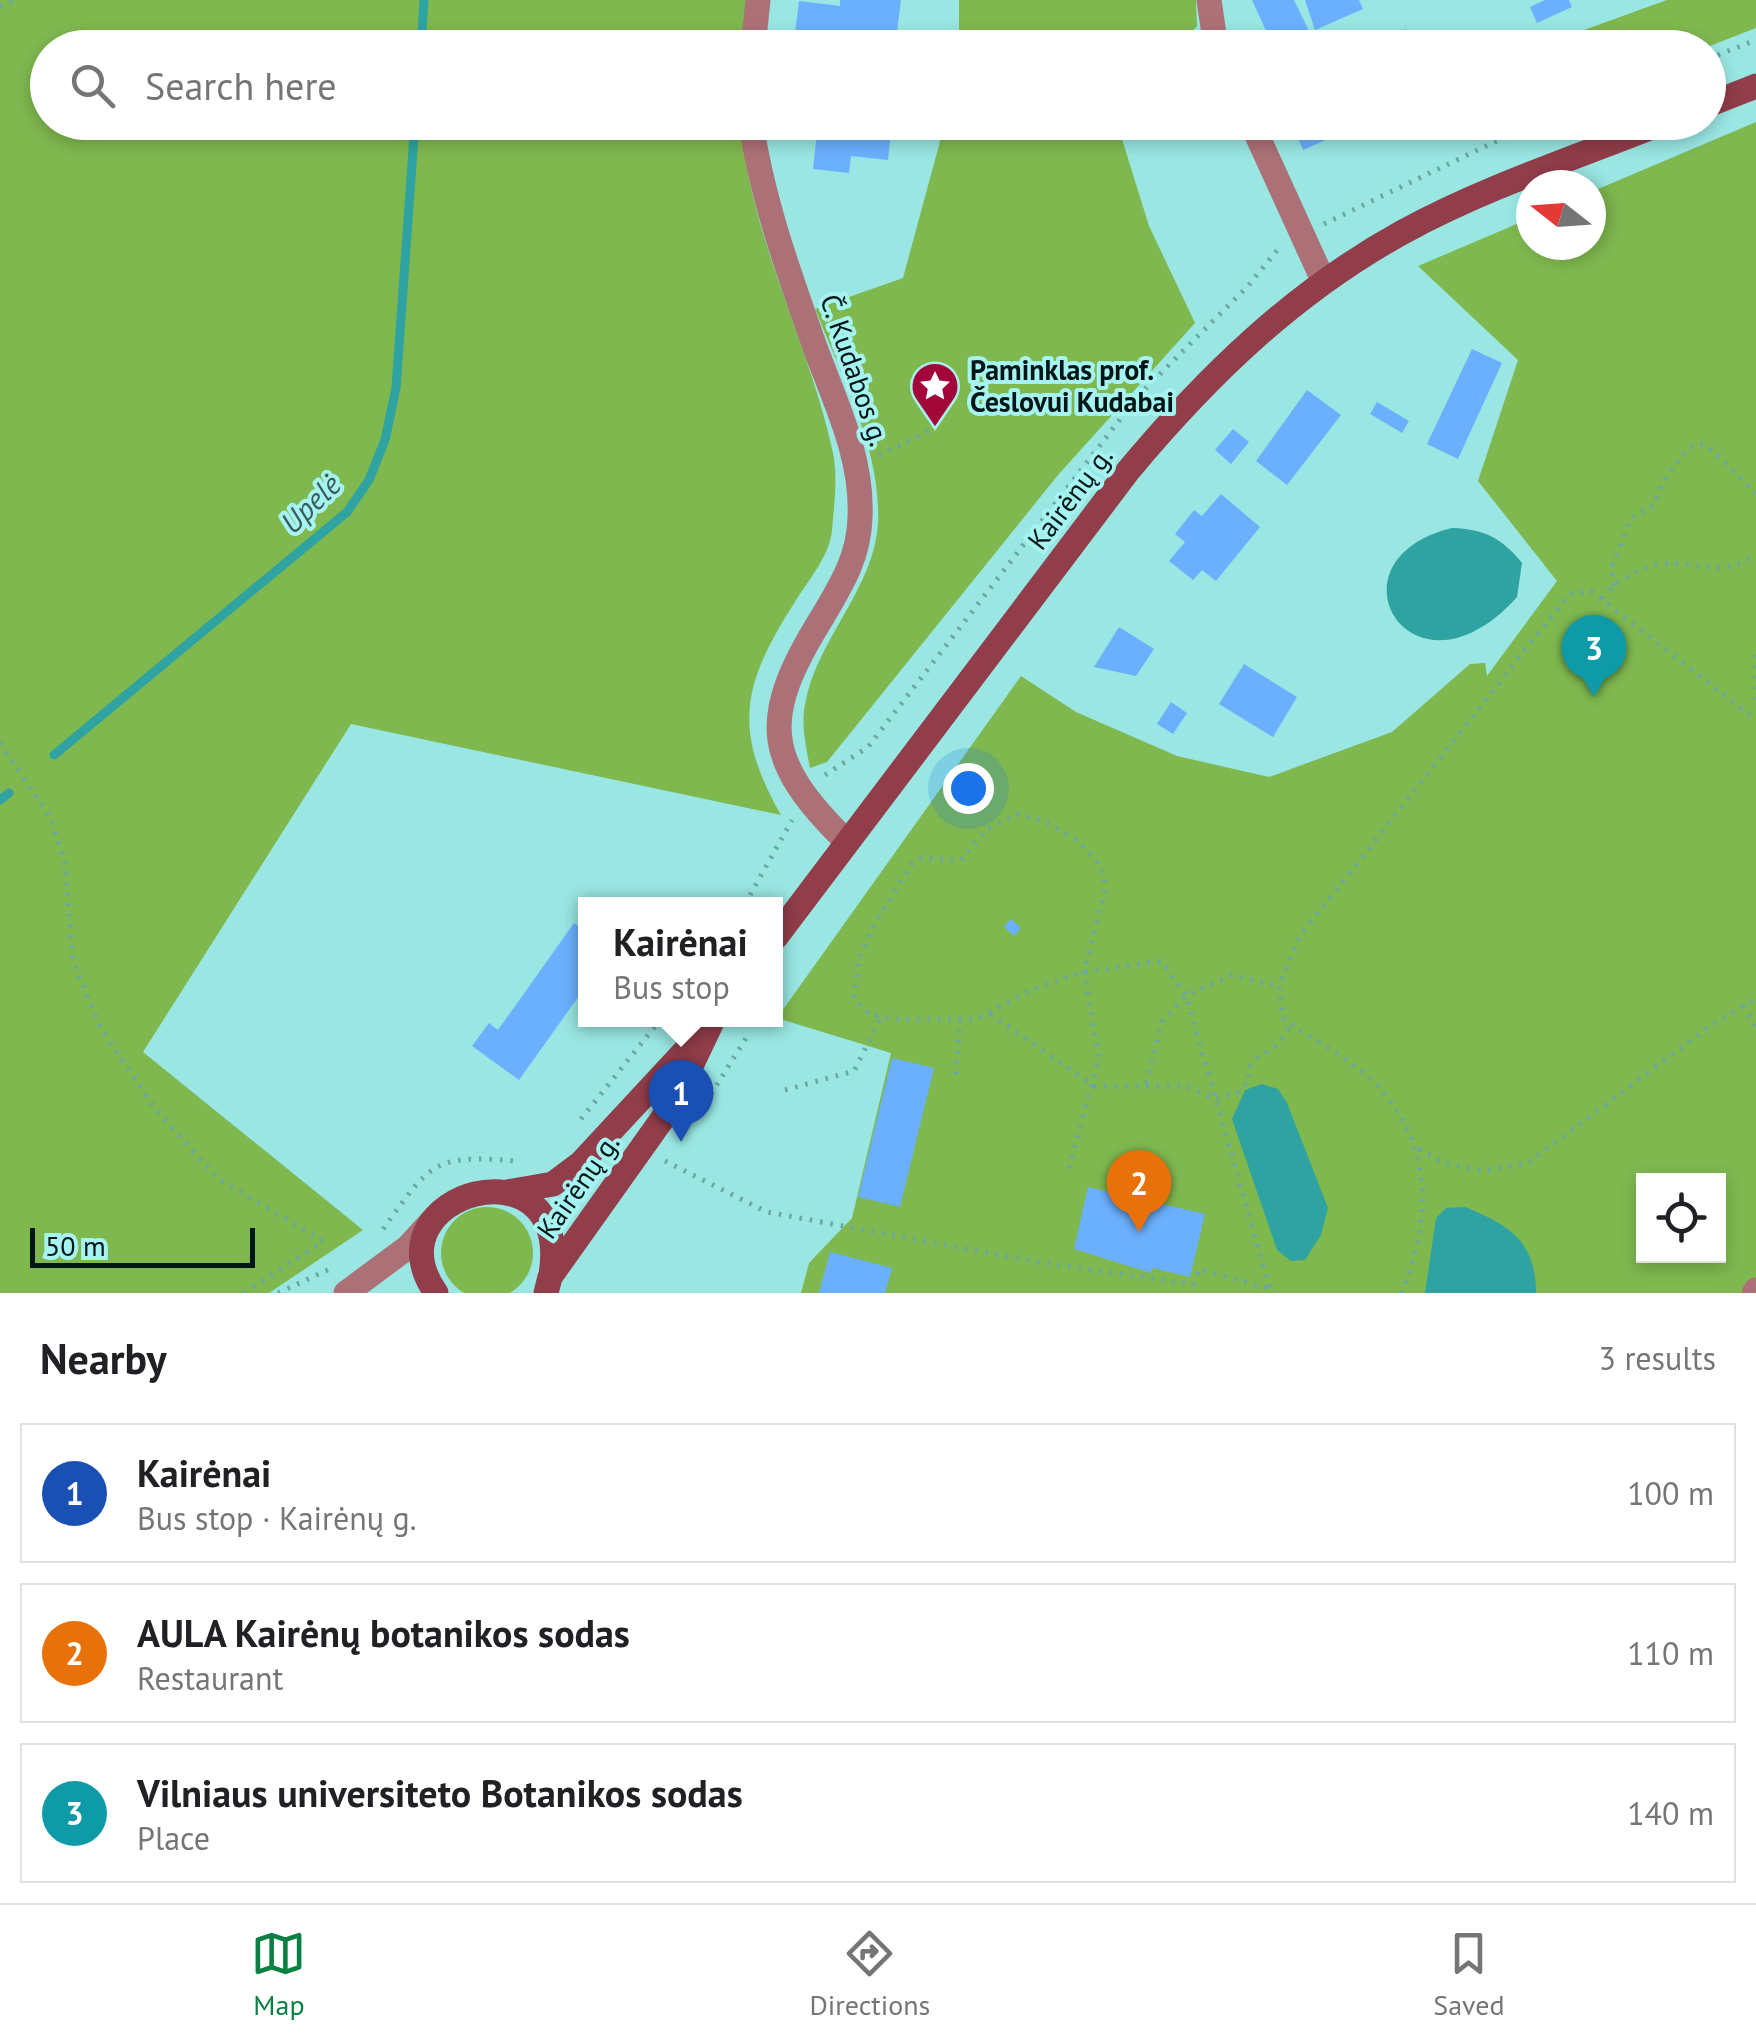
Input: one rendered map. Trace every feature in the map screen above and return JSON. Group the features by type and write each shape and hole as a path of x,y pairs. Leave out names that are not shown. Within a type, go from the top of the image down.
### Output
{"main road":[{"path":"1726,98 1756,86"},
{"name":"Kairėnų g.","path":"783,928 1189,398 1243,345 1323,280 1406,230 1621,140"},
{"name":"Kairėnų g.","path":"432,1221 446,1205 465,1194 553,1184 581,1163 647,1087 708,1027"},
{"name":"Kairėnų g.","path":"546,1288 674,1104 711,1027"},
{"path":"507,1192 526,1201 541,1216 551,1235 546,1288"},
{"path":"432,1221 424,1241 424,1262 436,1293"}],"street":[{"path":"755,30 758,0"},
{"path":"1209,0 1213,30"},
{"name":"Č. Kudabos g.","path":"755,140 776,228 858,465 857,547 849,573 788,678 780,712 788,774 804,800 847,842"},
{"path":"1259,140 1323,280"},
{"path":"346,1293 408,1246 432,1221"}],"path":[{"path":"0,6 17,0"},
{"path":"1726,52 1756,40"},
{"path":"858,465 934,428"},
{"path":"1614,586 1611,570 1631,518 1653,506 1664,480 1688,447 1705,444 1756,493"},
{"path":"1602,598 1640,566 1674,562 1716,568 1744,563 1756,554"},
{"path":"1401,1293 1416,1258 1424,1206 1416,1148 1412,1134 1376,1084 1282,1018 1278,986 1300,936 1568,594 1590,591 1602,598 1756,720"},
{"path":"1756,655 1756,707"},
{"path":"0,742 52,820 65,865 72,962 100,1027 154,1107 218,1178 323,1241 244,1293"},
{"path":"1069,1168 1099,1057 1084,972 1106,886 1101,868 1078,840 1044,820 1006,816 987,829 960,860 922,858 905,874 873,926 854,980 854,1000 860,1009 882,1016 960,1020 990,1014 1030,990 1084,972 1161,961 1186,995 1271,1291"},
{"path":"1146,1082 1162,1022 1186,995 1232,976 1278,986"},
{"path":"1416,1148 1444,1163 1484,1172 1528,1163 1664,1060 1756,998"},
{"path":"1743,1006 1756,1027"},
{"path":"990,1014 1094,1086 1146,1082 1186,1086 1215,1099 1239,1092 1249,1081 1248,1069 1256,1055 1276,1046 1292,1024"},
{"path":"785,1090 854,1071 882,1016"},
{"path":"956,1074 960,1020"},
{"path":"575,1126 654,1027"},
{"path":"382,1231 424,1177 452,1158 523,1160"},
{"path":"663,1160 767,1212 836,1227 1193,1284 1200,1269 1271,1291"},
{"path":"278,1293 342,1263"}],"green space":[{"path":"0,0 748,0 745,30 30,30 30,140 743,140 768,248 823,411 833,453 835,492 828,548 765,654 750,704 755,755 781,815 351,724 143,1052 363,1230 269,1293 0,1293"},
{"path":"959,0 1196,0 1197,26 1193,30 959,30"},
{"path":"1667,0 1756,0 1756,28 1726,40 1726,30 1584,30"},
{"path":"1756,122 1756,1293 801,1293 809,1263 852,1218 891,1053 783,1020 783,1010 1021,676 1076,712 1177,756 1269,777 1392,732 1470,664 1485,663 1487,676 1557,581 1478,481 1518,360 1418,266 1516,224 1516,260 1606,260 1606,186 1714,140 1726,140 1726,135"},
{"path":"940,140 1122,140 1149,226 1195,323 1058,475 827,762 810,768 805,743 806,700 822,655 867,568 878,522 873,467 866,440 815,309 903,278"},
{"path":"478,1208 496,1208 512,1215 525,1228 532,1244 529,1270 508,1293 466,1293 449,1278 442,1262 442,1244 449,1228 462,1215"}],"water":[{"path":"1452,528 1492,536 1515,554 1522,563 1517,597 1479,629 1444,640 1415,635 1396,618 1387,595 1392,569 1413,545"},
{"path":"1262,1084 1278,1089 1287,1103 1328,1208 1321,1235 1305,1260 1291,1261 1277,1250 1232,1119 1245,1090"},
{"path":"1465,1207 1517,1237 1531,1260 1536,1293 1425,1293 1436,1218 1446,1208"}],"building":[{"path":"840,0 901,0 897,30 795,30 799,1 840,6"},
{"path":"1252,0 1294,0 1309,30 1266,30"},
{"path":"1305,0 1359,0 1363,9 1315,30"},
{"path":"1545,0 1569,0 1572,7 1537,23 1530,7"},
{"path":"816,140 890,140 888,160 851,156 849,173 813,169"},
{"path":"1299,140 1326,140 1303,150"},
{"path":"1472,349 1502,363 1458,459 1427,444"},
{"path":"1307,390 1341,415 1287,485 1256,461"},
{"path":"1377,402 1409,421 1402,433 1370,414"},
{"path":"1233,429 1249,442 1231,464 1215,450"},
{"path":"1221,494 1260,527 1216,581 1202,570 1193,580 1169,561 1185,542 1175,534 1194,510 1202,516"},
{"path":"1119,627 1154,649 1136,676 1094,667"},
{"path":"1244,664 1297,697 1273,737 1219,704"},
{"path":"1171,702 1187,713 1173,734 1157,724"},
{"path":"1011,919 1021,928 1014,936 1004,927"},
{"path":"574,923 578,926 578,997 519,1080 472,1046 489,1023 498,1030"},
{"path":"892,1058 934,1068 900,1207 858,1197"},
{"path":"1088,1187 1205,1214 1190,1277 1152,1268 1151,1273 1074,1249"},
{"path":"830,1252 892,1268 885,1293 819,1293"}],"waterway":[{"name":"Upelė","path":"422,30 424,0"},
{"name":"Upelė","path":"54,755 347,512 369,480 385,440 396,388 414,140"},
{"name":"Upelė","path":"0,800 9,793"}],"place":[{"name":"Paminklas prof. Česlovui Kudabai","path":"935,428"},
{"name":"Vilniaus universiteto Botanikos sodas","path":"1594,697"},
{"name":"Kairėnai","path":"681,1142"},
{"name":"AULA Kairėnų botanikos sodas","path":"1139,1232"}]}
